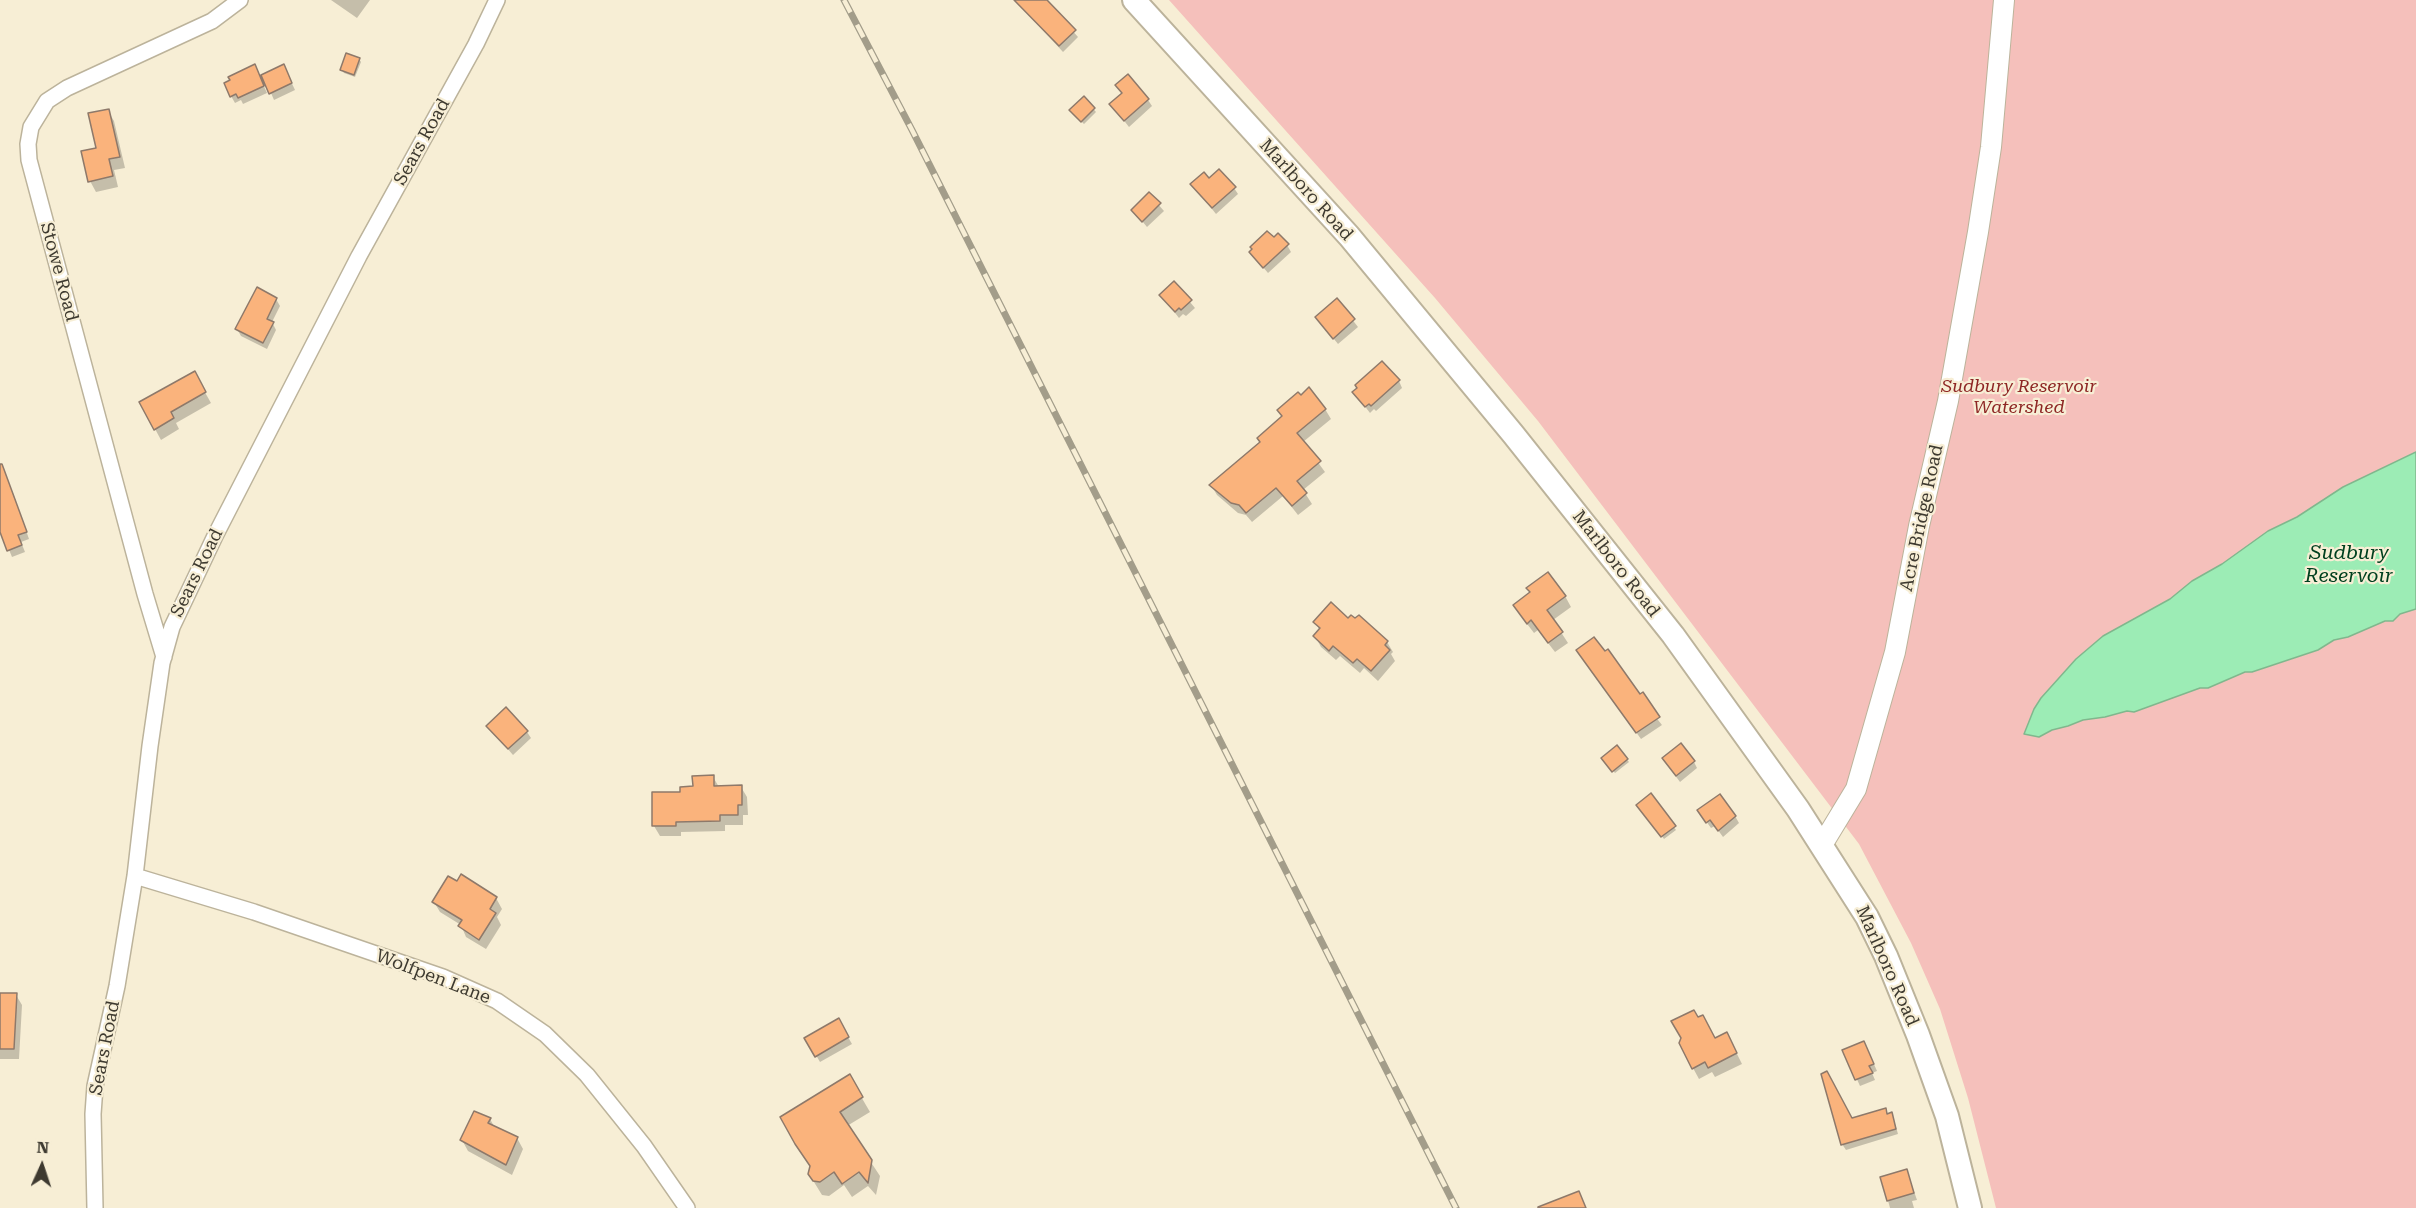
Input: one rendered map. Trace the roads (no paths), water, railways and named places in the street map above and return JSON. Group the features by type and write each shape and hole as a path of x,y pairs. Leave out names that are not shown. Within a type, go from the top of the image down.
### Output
{"main road":[{"name":"Marlboro Road","path":"1134,0 1349,236 1514,434 1679,644 1822,844 1867,917 1902,995 1947,1116 1970,1208"}],"street":[{"name":"Stowe Road","path":"164,657 144,594 29,160 28,144 31,127 47,101 67,88 212,21 240,0"},
{"name":"Sears Road","path":"95,1208 93,1114 95,1086 117,986 135,876 150,746 164,657 172,627 220,525 359,256 476,44 497,0"},
{"name":"Acre Bridge Road","path":"1822,844 1856,789 1895,652 1919,526 1948,400 1980,222 1991,147 2004,0"},
{"name":"Wolfpen Lane","path":"135,876 254,912 443,977 497,1001 545,1034 580,1068 644,1146 687,1208"}],"water":[{"name":"Sudbury Reservoir","path":"2416,452 2416,609 2400,614 2393,621 2385,621 2348,637 2334,640 2318,650 2252,672 2245,672 2208,688 2200,688 2134,712 2127,711 2083,720 2052,730 2039,737 2024,734 2041,698 2076,659 2103,636 2170,599 2192,581 2222,564 2268,531 2297,517 2343,487"}],"railway":[{"path":"844,0 912,130 1456,1208"}],"park label":[{"name":"Sudbury Reservoir Watershed","path":"2019,397"}]}
